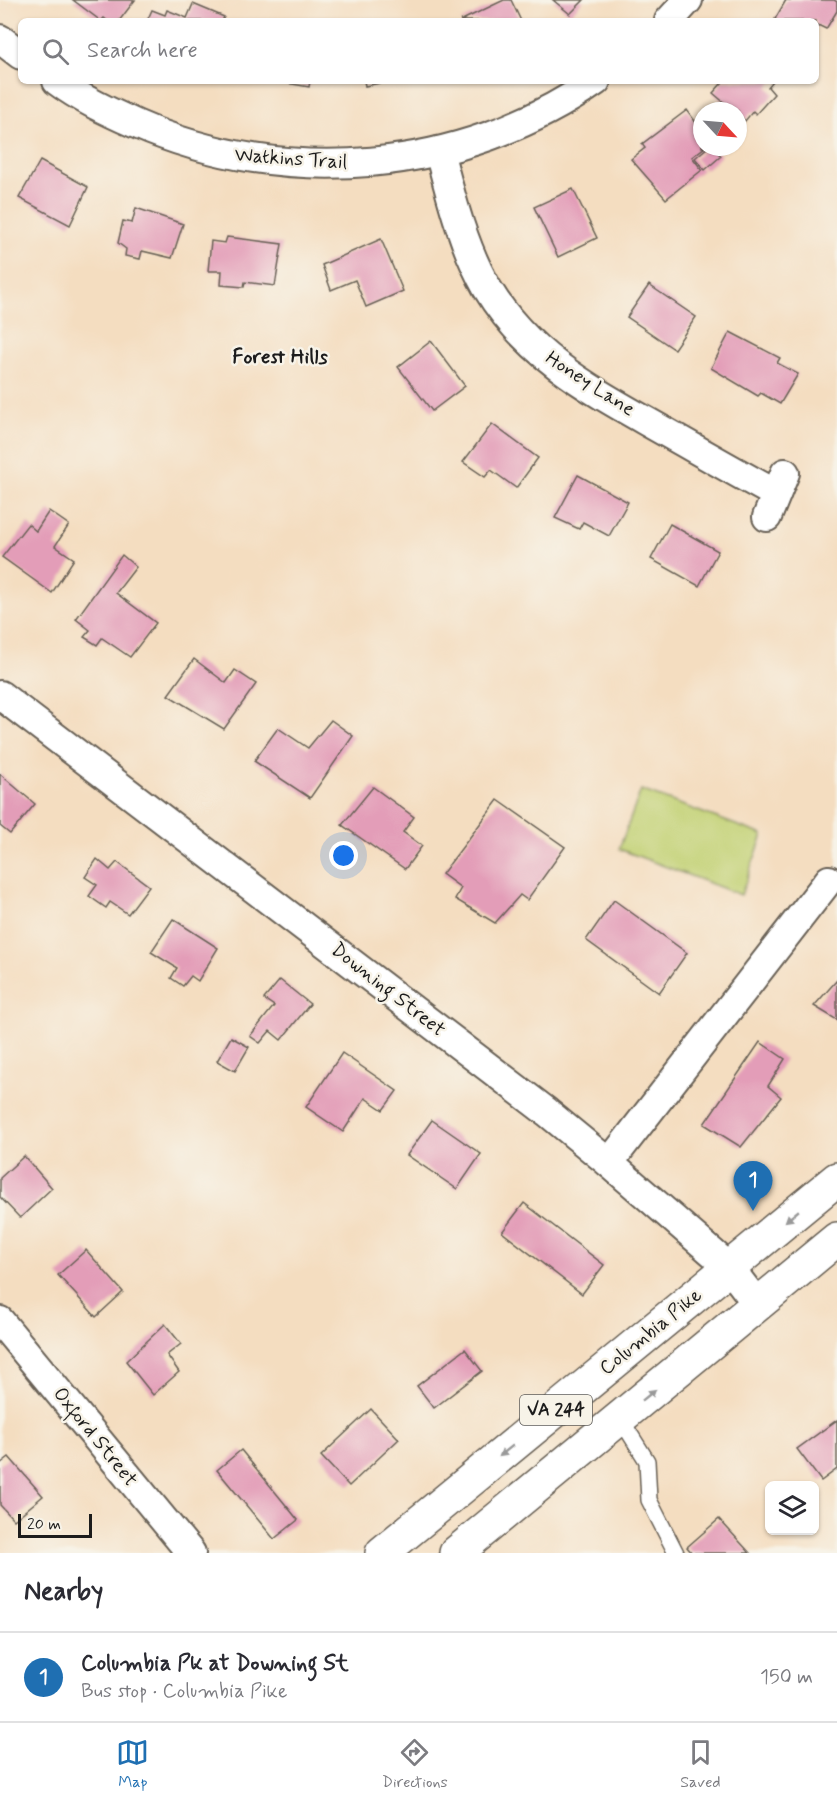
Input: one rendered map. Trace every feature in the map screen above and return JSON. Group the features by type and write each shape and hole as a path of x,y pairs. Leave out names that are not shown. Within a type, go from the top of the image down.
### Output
{"main road":[{"name":"Columbia Pike","path":"382,1553 837,1179"},
{"name":"VA 244","path":"456,1553 837,1239"}],"street":[{"path":"672,18 688,0"},
{"path":"0,39 18,53"},
{"name":"Watkins Trail","path":"62,84 109,112 159,134 214,151 263,160 318,165 370,163 439,151 492,135 537,116 591,84"},
{"name":"Honey Lane","path":"439,151 453,204 471,254 488,288 513,324 545,356 581,384 776,495"},
{"name":"Downing Street","path":"0,694 547,1112 729,1268 758,1305"},
{"path":"609,1163 829,880"},
{"name":"Oxford Street","path":"0,1321 191,1553"}],"lane":[{"path":"620,1418 647,1461 650,1500 676,1553"}],"green space":[{"path":"641,790 763,835 741,895 619,849"}],"building":[{"path":"73,0 135,0 121,18 97,18"},
{"path":"504,0 511,0 520,18 466,18"},
{"path":"553,0 584,0 570,14"},
{"path":"786,0 834,0 837,2 837,11 826,29 819,26 819,18 776,18"},
{"path":"193,4 224,17 224,18 187,18"},
{"path":"152,10 165,15 167,10 187,18 148,18"},
{"path":"292,84 310,84 309,87"},
{"path":"721,84 770,84 768,87 774,94 756,114 753,111 747,118 747,102 724,102 713,93"},
{"path":"687,110 693,118 692,157 702,170 666,199 631,159 645,148 642,144"},
{"path":"697,156 721,156 705,170 695,158"},
{"path":"40,161 88,187 70,225 19,198"},
{"path":"573,189 597,238 558,257 534,207"},
{"path":"136,208 183,224 172,258 142,251 140,259 125,256 126,249 118,243 123,221 132,223"},
{"path":"227,237 282,244 275,286 245,282 244,287 221,285 222,271 208,271 211,241 225,243"},
{"path":"381,239 403,291 366,307 355,280 331,290 322,265"},
{"path":"649,285 696,317 674,349 627,317"},
{"path":"730,332 780,358 777,363 798,374 780,404 761,393 758,396 711,368"},
{"path":"431,341 465,386 432,411 398,367"},
{"path":"492,424 538,458 516,488 491,470 485,477 463,462"},
{"path":"578,475 628,502 609,536 583,522 579,529 555,518"},
{"path":"49,511 69,525 55,546 74,559 52,593 2,557 28,524 36,531"},
{"path":"670,524 718,551 699,586 651,559"},
{"path":"122,555 136,567 116,593 156,623 130,657 102,638 97,645 84,637 90,630 76,619"},
{"path":"194,659 226,683 235,670 256,684 224,729 168,695"},
{"path":"331,720 353,736 310,798 254,761 278,728 308,748"},
{"path":"0,774 35,804 10,834 0,826"},
{"path":"373,787 414,817 403,832 422,846 405,869 342,825"},
{"path":"498,800 565,847 527,900 520,895 495,923 455,899 461,888 442,874"},
{"path":"97,859 110,870 117,862 149,886 128,914 110,902 106,908 89,896 97,885 85,877"},
{"path":"614,900 687,953 659,993 586,940"},
{"path":"173,919 218,948 198,981 191,976 183,986 171,978 177,968 151,952"},
{"path":"280,980 310,1004 281,1040 270,1031 260,1043 250,1036 274,1006 264,999"},
{"path":"837,980 837,1020 814,1006"},
{"path":"231,1037 249,1047 235,1071 217,1061"},
{"path":"760,1042 785,1059 768,1086 781,1097 741,1147 704,1124"},
{"path":"342,1053 397,1091 383,1110 365,1098 343,1132 306,1107"},
{"path":"432,1120 481,1154 457,1189 407,1155"},
{"path":"24,1156 52,1188 20,1218 0,1197 0,1178"},
{"path":"524,1203 604,1265 582,1294 502,1232"},
{"path":"86,1250 123,1292 96,1317 58,1275"},
{"path":"165,1324 181,1344 167,1355 179,1372 153,1395 126,1361"},
{"path":"465,1349 482,1371 434,1408 417,1386"},
{"path":"371,1409 399,1439 349,1486 321,1456"},
{"path":"837,1420 837,1469 821,1481 797,1449"},
{"path":"241,1450 298,1520 274,1539 217,1470"},
{"path":"9,1457 43,1496 14,1520 0,1505 0,1464"},
{"path":"719,1519 750,1553 692,1553 687,1547"}],"place":[{"name":"Columbia Pk at Downing St","path":"753,1211"}],"district":[{"name":"Forest Hills","path":"280,357"}]}
